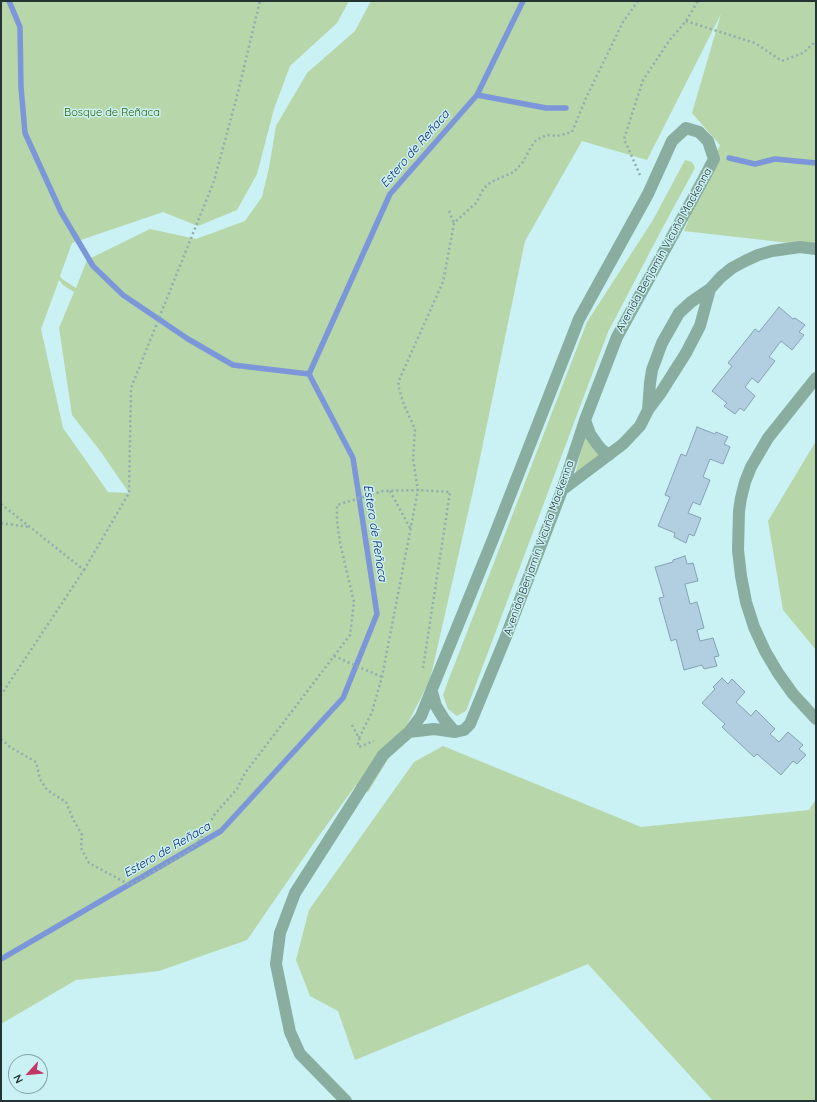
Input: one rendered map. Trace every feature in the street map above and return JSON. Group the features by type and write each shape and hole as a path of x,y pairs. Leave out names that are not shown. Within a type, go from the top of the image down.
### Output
{"street":[{"name":"Avenida Benjamín Vicuña Mackenna","path":"346,1101 300,1054 290,1032 276,964 280,933 295,893 379,761 383,755 409,732 422,716 579,319 648,194 672,141 686,128 699,132 708,141 714,159 617,338 585,420 562,490 506,639 470,724 464,730 455,732"},
{"path":"648,410 652,370 662,343 679,313 691,302 710,289 732,268 758,255 772,251 800,247 816,249"},
{"path":"562,490 609,455 632,436 640,426 648,410 686,354 700,326 710,289"},
{"path":"816,378 768,438 751,467 745,482 740,505 738,550 746,602 754,627 765,651 793,694 816,719"},
{"path":"585,420 590,434 602,450 609,455"},
{"path":"432,692 436,706 444,719 455,732"},
{"path":"409,732 434,728 455,732"}],"path":[{"path":"1,696 84,570 129,493 131,388 214,181 236,100 260,1"},
{"path":"454,223 476,203 484,188 491,182 514,172 523,162 536,140 547,135 556,136 572,132 586,98 623,22 638,1"},
{"path":"648,194 624,140 643,80 668,40 686,20 698,1"},
{"path":"686,20 756,43 782,61 803,53 816,41"},
{"path":"377,741 369,742 359,747 358,744 360,741 359,738 372,712 382,677 418,490 413,459 415,429 404,405 398,385 443,282 454,223 449,211"},
{"path":"1,739 10,747 36,762 40,779 47,790 66,802 82,835 81,848 89,863 130,885 186,852 198,842 215,814 238,789 245,773 350,635 354,602 340,543 337,521 337,506 383,491 418,490 450,492 422,675"},
{"path":"390,491 410,528"},
{"path":"1,504 84,570"},
{"path":"1,523 30,527"},
{"path":"334,656 382,677"},
{"path":"352,725 359,738"}],"green space":[{"name":"Bosque de Reñaca","path":"1,1 349,1 337,23 290,66 274,109 257,174 237,210 198,226 163,212 72,243 60,276 76,288 87,260 150,229 196,239 245,221 262,197 269,168 276,126 307,73 355,31 371,1 816,1 816,246 684,231 720,145 692,113 721,14 647,160 582,141 525,241 475,482 430,680 396,746 368,792 356,785 247,940 159,971 76,980 1,1024","holes":["59,280 63,285 74,292 59,328 72,415 101,452 129,493 108,492 63,428 41,329"]},
{"path":"685,160 692,162 695,168 608,332 466,711 457,716 448,709 443,695 587,322 653,220"},
{"path":"586,433 592,447 601,456 575,475"},
{"path":"816,441 816,650 783,610 768,521"},
{"path":"443,746 641,827 809,810 816,799 816,1101 713,1101 588,964 355,1060 338,1011 310,996 296,960 309,910 414,762"}],"building":[{"path":"779,307 793,319 795,318 805,325 799,332 804,335 792,350 781,341 769,357 775,361 758,383 752,378 745,387 755,396 744,411 740,408 735,414 724,406 727,403 712,391 732,366 728,363 755,329 759,332"},
{"path":"697,427 728,437 724,444 730,447 723,464 710,459 703,477 710,480 700,505 693,502 688,513 701,518 694,536 689,534 686,543 674,537 675,533 658,526 670,497 665,495 681,454 686,456"},
{"path":"685,556 687,564 693,563 698,581 685,584 690,604 697,602 704,628 697,630 700,641 713,638 719,656 714,657 717,666 704,669 702,665 684,670 676,639 671,641 659,598 664,597 655,567 673,562 673,560"},
{"path":"722,678 728,684 732,679 745,692 736,702 751,716 756,710 775,729 770,734 779,742 788,732 803,745 799,749 806,755 797,764 793,761 781,775 757,754 754,757 722,727 725,724 702,703 715,689 713,687"}],"waterway":[{"path":"9,1 20,27 21,87 25,133 61,212 93,266 123,295 188,339 233,365 309,374"},
{"name":"Estero de Reñaca","path":"1,959 221,831 343,698 377,614 353,458 309,374 390,194 477,95 523,1"},
{"path":"477,95 546,108 566,108"},
{"path":"729,158 755,164 775,159 816,163"}]}
